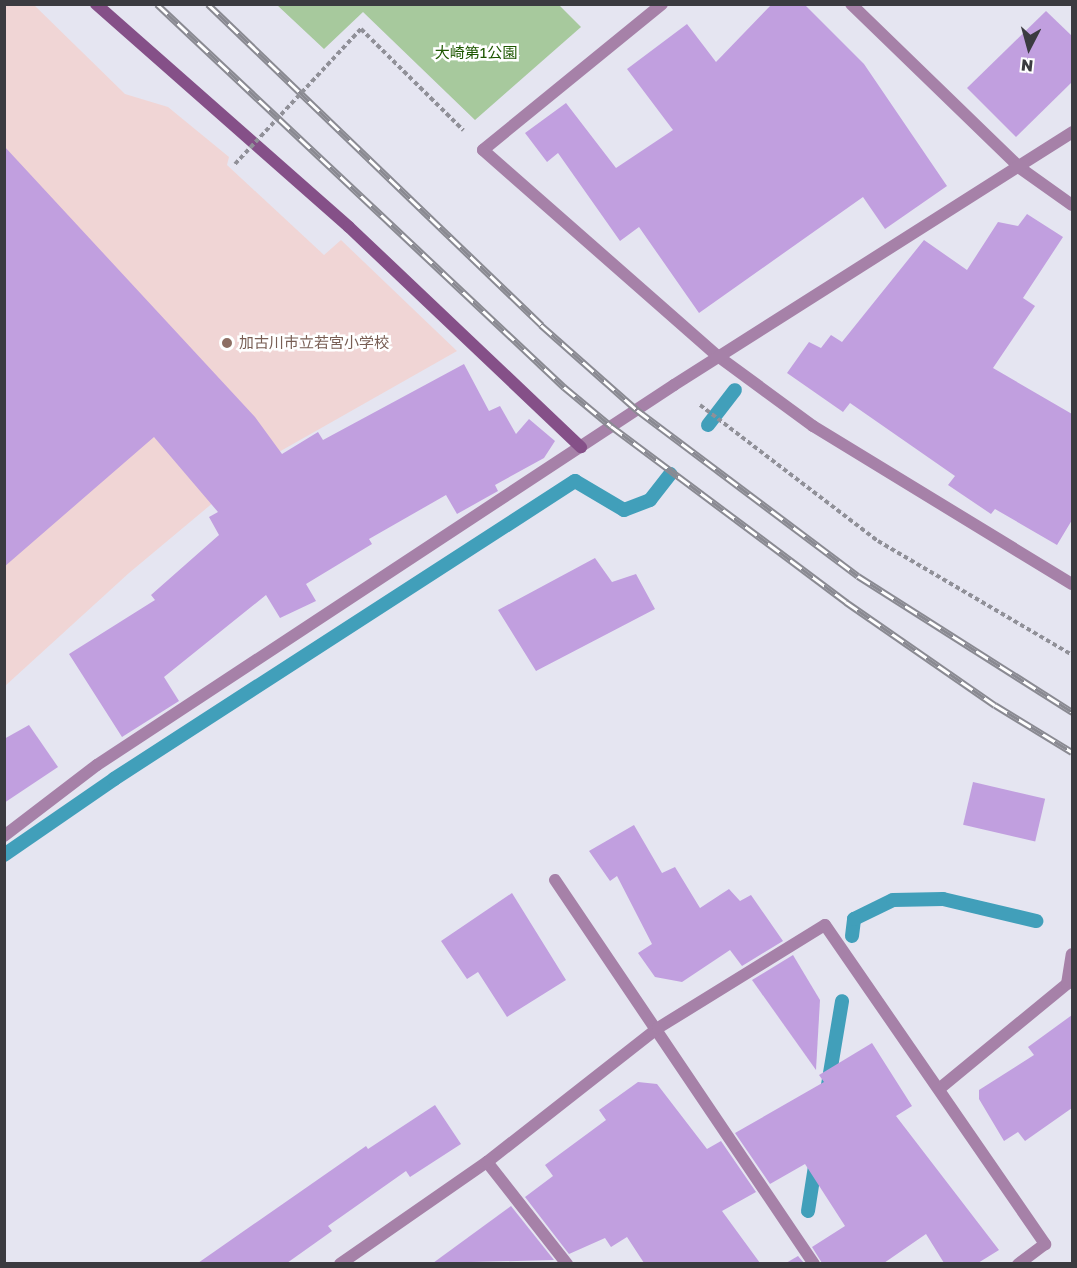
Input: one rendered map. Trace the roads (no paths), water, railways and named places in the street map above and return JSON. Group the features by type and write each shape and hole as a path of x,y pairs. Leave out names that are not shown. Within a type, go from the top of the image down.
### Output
{"street":[{"path":"96,4 349,227 581,447"},
{"path":"663,4 483,150 719,357 813,426 1072,584"},
{"path":"851,4 1020,168 1072,205"},
{"path":"4,836 97,765 719,357 1020,168 1072,132"},
{"path":"555,880 658,1029 814,1263"},
{"path":"348,1262 487,1162 658,1029 825,925 1044,1244 1018,1263"},
{"path":"939,1089 1067,984 1072,954"},
{"path":"487,1162 567,1263"}],"waterway":[{"path":"708,425 735,390"},
{"path":"4,855 114,779 575,481 624,510 650,500 670,474"},
{"path":"852,936 854,919 893,900 943,899 1036,921"},
{"path":"828,1085 842,1001"},
{"path":"808,1211 816,1160"}],"railway":[{"path":"157,4 564,387 611,426 846,602 995,705 1072,752"},
{"path":"208,4 541,325 637,410 858,576 1072,712"}],"place":[{"name":"加古川市立若宮小学校","path":"227,343"}],"park label":[{"name":"大崎第1公園","path":"476,53"}]}
